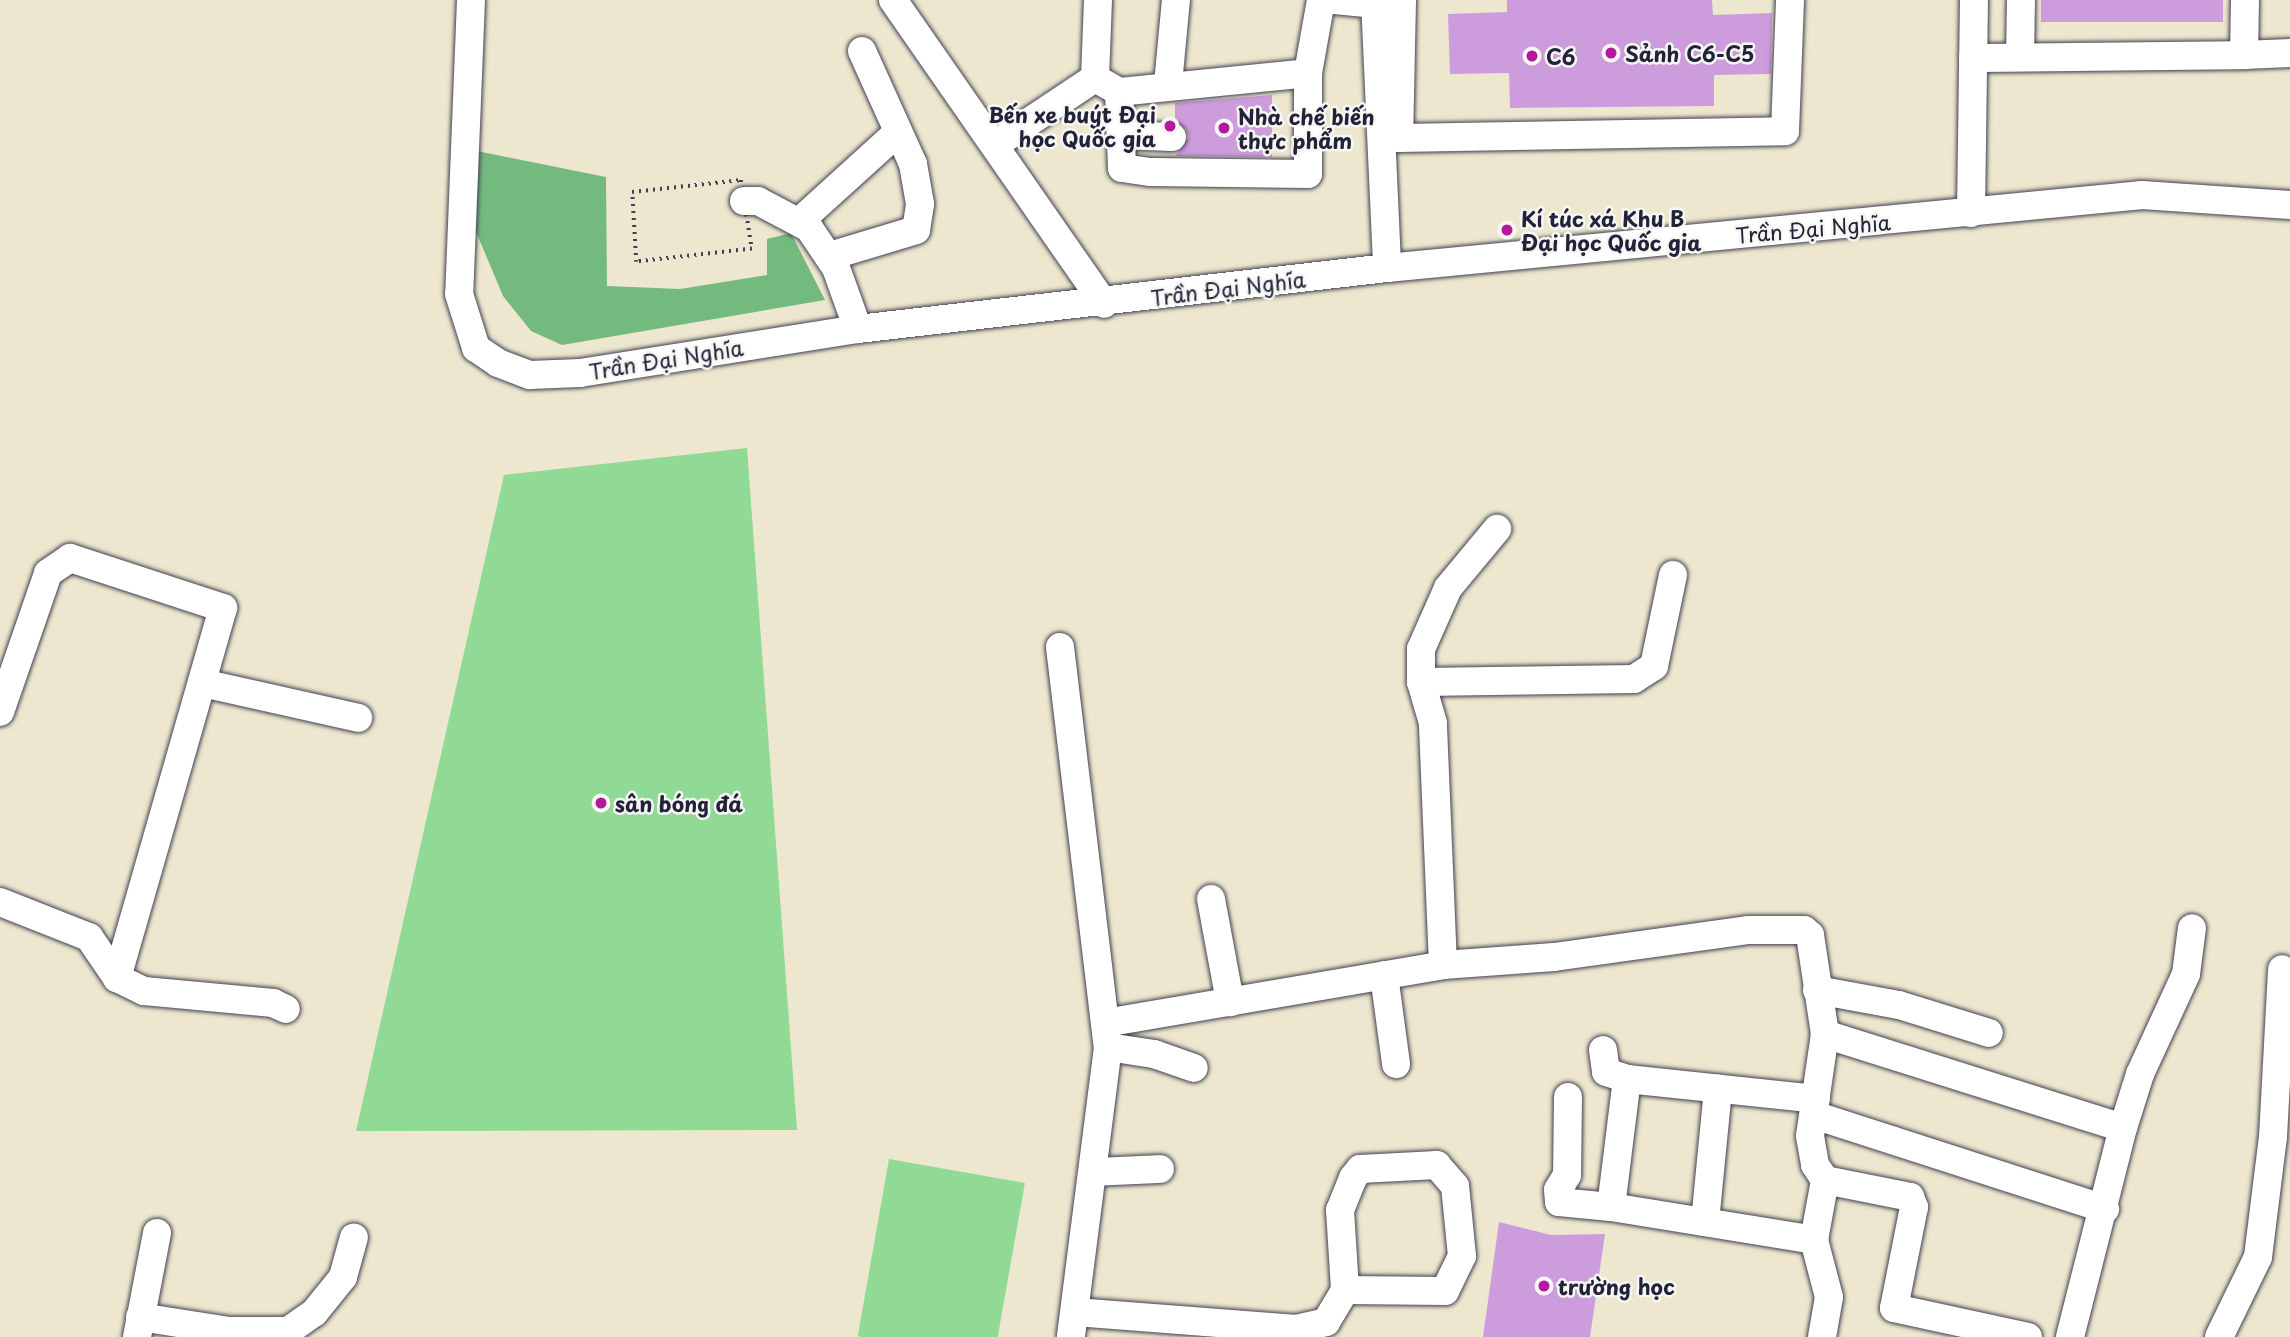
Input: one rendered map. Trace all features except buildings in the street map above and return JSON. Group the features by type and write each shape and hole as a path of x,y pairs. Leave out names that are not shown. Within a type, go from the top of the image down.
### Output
{"street":[{"name":"Trần Đại Nghĩa","path":"471,0 459,294 470,336 476,348 498,363 530,376 580,373 858,329 1104,304 1387,268 2142,195 2290,205"},
{"path":"893,0 1104,304"},
{"path":"1098,0 1107,85 1121,135 1122,168 1151,172 1308,174 1308,73 1321,0"},
{"path":"1167,84 1176,0"},
{"path":"1333,0 1384,1"},
{"path":"1384,1 1399,138 1785,131 1790,0"},
{"path":"1971,213 1974,0"},
{"path":"2020,57 2021,0"},
{"path":"2244,55 2245,0"},
{"path":"1384,1 1387,268"},
{"path":"1973,58 2290,53 2290,27"},
{"path":"830,256 916,230 920,204 913,164 862,51"},
{"path":"996,145 1107,85 1167,84 1308,73"},
{"path":"800,220 897,133"},
{"path":"1121,135 1172,137"},
{"path":"744,201 758,201 800,220 830,256 858,329"},
{"path":"1443,965 1433,723 1421,682 1421,649 1448,588 1497,529"},
{"path":"0,712 48,573 70,558 223,608 117,978"},
{"path":"1421,682 1634,679 1654,666 1673,575"},
{"path":"1060,647 1106,1035 1094,1172 1073,1324 1296,1329 1326,1322 1345,1290 1340,1210 1353,1178 1360,1169 1437,1165 1455,1186 1461,1256 1445,1291 1345,1290"},
{"path":"202,683 358,719"},
{"path":"1211,900 1230,1002"},
{"path":"0,902 89,937 117,978 144,991 169,996 272,1003 286,1009"},
{"path":"2070,1337 2105,1209 2123,1128 2140,1074 2186,974 2192,928"},
{"path":"1106,1035 1230,1002 1443,965 1554,957 1749,930 1804,930 1810,935 1825,1034 1810,1136 1815,1165 1825,1180 1814,1240 1829,1297 1822,1337"},
{"path":"2219,1337 2258,1257 2284,1065 2283,969"},
{"path":"1384,975 1396,1064"},
{"path":"1817,989 1899,1005 1989,1033"},
{"path":"1825,1034 2123,1128"},
{"path":"1106,1035 1194,1068"},
{"path":"1602,1051 1606,1072 1627,1079 1718,1089 1815,1107 2105,1209"},
{"path":"1611,1207 1627,1079"},
{"path":"1705,1222 1718,1089"},
{"path":"1568,1106 1567,1175 1558,1190 1559,1202 1611,1207 1814,1240"},
{"path":"1094,1172 1160,1169"},
{"path":"1825,1180 1910,1197 1914,1207 1894,1308 2028,1337"},
{"path":"157,1233 139,1327 228,1331 288,1331 314,1313 343,1277 354,1237"}],"path":[{"path":"741,180 744,201 752,249 636,262 632,192 741,180"}],"green space":[{"path":"472,150 606,177 607,286 680,289 767,275 767,239 791,233 825,300 562,345 531,331 503,296 469,215"},
{"name":"sân bóng đá","path":"747,448 797,1130 356,1131 504,475"},
{"path":"889,1159 1025,1183 998,1337 858,1336"}],"place":[{"name":"Sảnh C6-C5","path":"1611,53"},
{"name":"C6","path":"1532,56"},
{"name":"Bến xe buýt Đại học Quốc gia","path":"1170,126"},
{"name":"Nhà chế biến thực phẩm","path":"1224,128"},
{"name":"Kí túc xá Khu B Đại học Quốc gia","path":"1507,230"},
{"name":"sân bóng đá","path":"601,803"},
{"name":"trường học","path":"1544,1286"}]}
